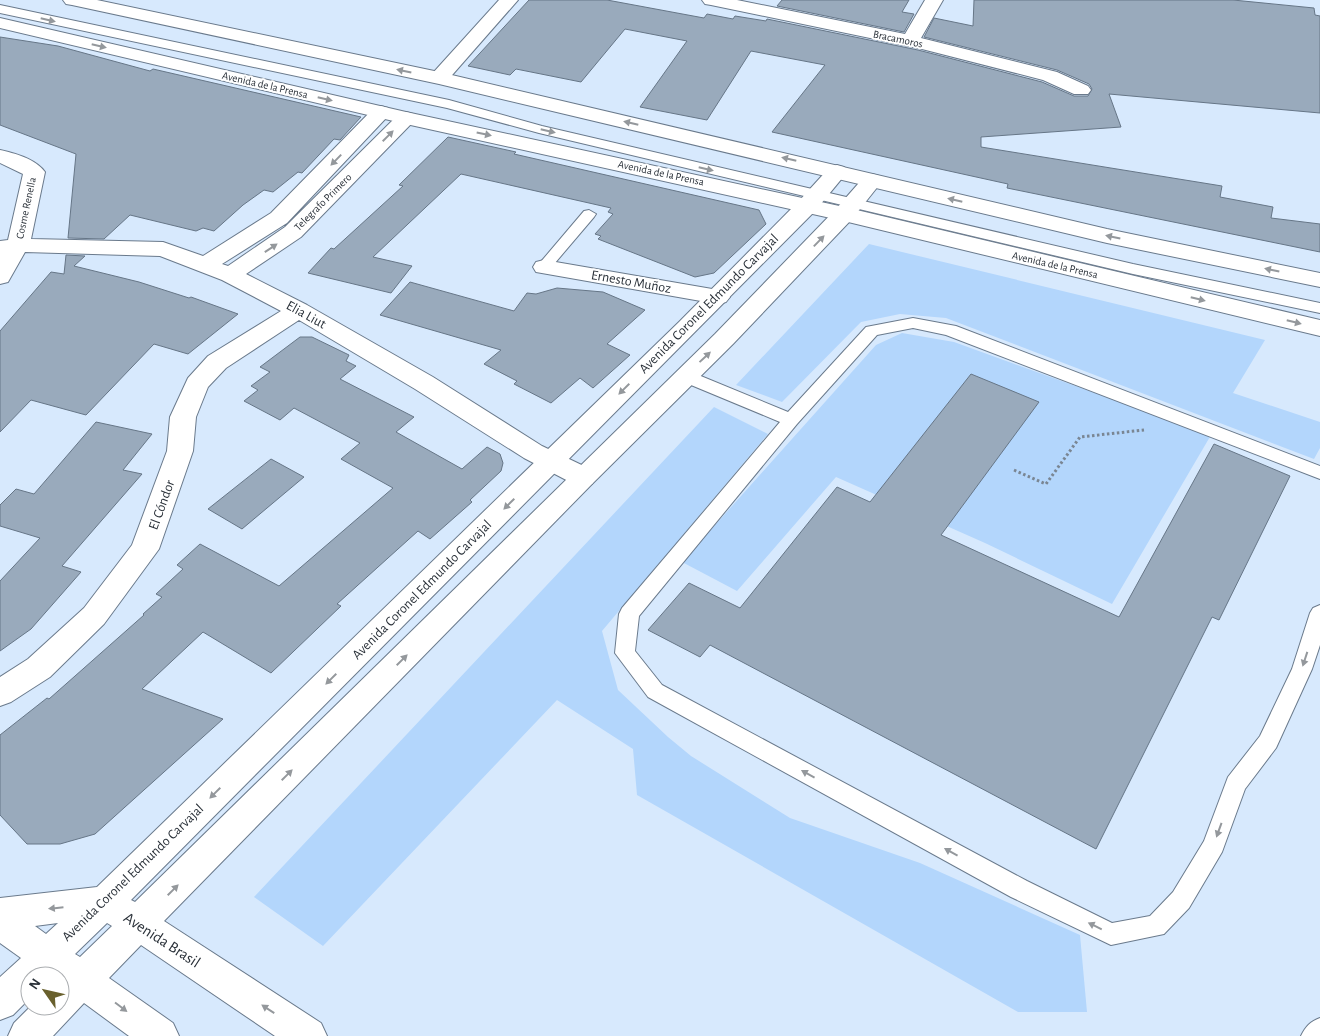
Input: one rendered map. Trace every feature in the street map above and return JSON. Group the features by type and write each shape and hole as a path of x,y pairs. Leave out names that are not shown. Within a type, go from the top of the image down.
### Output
{"main road":[{"name":"Avenida de la Prensa","path":"72,0 439,78 822,189 1320,328"},
{"path":"439,78 509,0"},
{"name":"Bracamoros","path":"711,0 910,41 1050,76 1081,90"},
{"path":"910,41 934,0"},
{"name":"Avenida de la Prensa","path":"0,23 406,118 822,189 857,198 1107,236 1320,280"},
{"name":"Telegrafo Primero","path":"205,266 279,218 382,112"},
{"name":"Telegrafo Primero","path":"230,275 293,232 406,118"},
{"name":"Cosme Renella","path":"0,156 10,159 34,172 0,276"},
{"name":"Avenida Coronel Edmundo Carvajal","path":"0,1002 104,902 718,297 822,189"},
{"path":"71,991 583,477 724,339 857,198"},
{"name":"Elia Liut","path":"9,247 163,250 230,275 299,310 424,383 551,462 583,477"},
{"name":"Ernesto Muñoz","path":"544,267 718,297"},
{"name":"El Cóndor","path":"0,693 39,668 94,616 145,549 180,451 183,416 197,384 217,362 299,310"},
{"path":"0,914 104,902"},
{"name":"Avenida Brasil","path":"104,902 308,1036"},
{"path":"0,922 49,955 71,991 160,1036"},
{"path":"27,1036 46,1016"}],"lane":[{"path":"14,0 275,56 822,189"},
{"path":"0,9 449,104 539,129 822,189"},
{"path":"857,198 1134,264 1320,301"},
{"path":"857,198 1133,269 1320,308"},
{"path":"544,267 589,214"},
{"path":"1320,473 950,330 912,323 872,331 791,420 629,614 625,653 655,690 1019,889 1111,934 1156,926 1181,900 1214,845 1236,784 1268,742 1302,669 1320,613"},
{"path":"685,376 791,420"},
{"path":"1314,1036 1320,1030"}],"path":[{"path":"1014,470 1046,484 1080,437 1195,424"}],"shaded area":[{"path":"869,244 1265,340 1233,393 1320,422 1320,448 1314,459 946,318 900,314 861,322 782,402 736,385"},
{"path":"902,333 954,342 1211,435 1112,604 985,543 836,477 737,591 682,562 876,345"},
{"path":"714,407 768,434 602,631 618,690 691,756 790,818 920,863 1080,935 1087,1012 1018,1012 637,795 633,749 557,700 323,946 254,897"}],"building":[{"path":"529,0 607,0 704,18 707,14 733,19 735,16 766,21 767,19 918,50 1042,82 1074,96 1088,96 1092,89 1089,84 1057,70 924,37 934,18 973,26 974,0 1233,0 1314,8 1315,15 1320,16 1320,113 1109,94 1121,127 981,137 981,147 1222,186 1220,197 1273,207 1271,218 1320,224 1320,252 1007,188 1008,184 772,132 825,65 751,51 707,120 640,107 687,41 625,29 581,82 516,69 510,75 468,66"},
{"path":"782,0 909,0 902,12 914,14 904,32 777,6"},
{"path":"0,37 58,46 150,71 153,69 361,117 340,140 334,139 302,173 298,172 273,192 264,190 243,205 214,231 203,228 196,231 130,215 104,239 68,238 76,154 0,125"},
{"path":"448,137 759,210 766,224 714,273 695,277 598,239 601,236 595,234 613,214 608,212 611,208 461,174 373,257 412,266 391,293 308,273 331,248 334,249 403,186 399,185"},
{"path":"66,255 85,256 74,266 191,297 238,314 188,354 154,344 86,415 31,400 0,432 0,331 51,272 64,274"},
{"path":"410,282 514,311 527,293 536,294 557,288 603,292 645,310 607,344 630,355 593,388 580,378 551,403 514,384 517,381 484,364 501,350 380,315"},
{"path":"300,337 312,337 349,355 346,361 356,366 340,379 414,417 396,432 462,469 487,447 500,454 503,463 501,471 470,500 472,502 430,539 418,531 337,604 341,606 271,673 203,632 142,689 223,719 95,834 60,844 27,844 0,815 0,735 47,698 49,699 144,615 162,597 156,594 183,569 177,565 200,544 279,586 393,488 341,459 360,443 294,408 280,420 244,401 258,390 251,386 270,372 260,367"},
{"path":"971,374 1039,402 941,535 1119,617 1214,444 1290,476 1219,620 1212,617 1096,849 710,645 700,657 648,630 689,583 740,608 837,487 870,502"},
{"path":"96,422 152,434 123,470 142,474 62,566 81,572 31,629 0,651 0,581 40,538 0,526 0,505 16,489 34,494"},
{"path":"271,459 304,477 242,529 208,509"}]}
